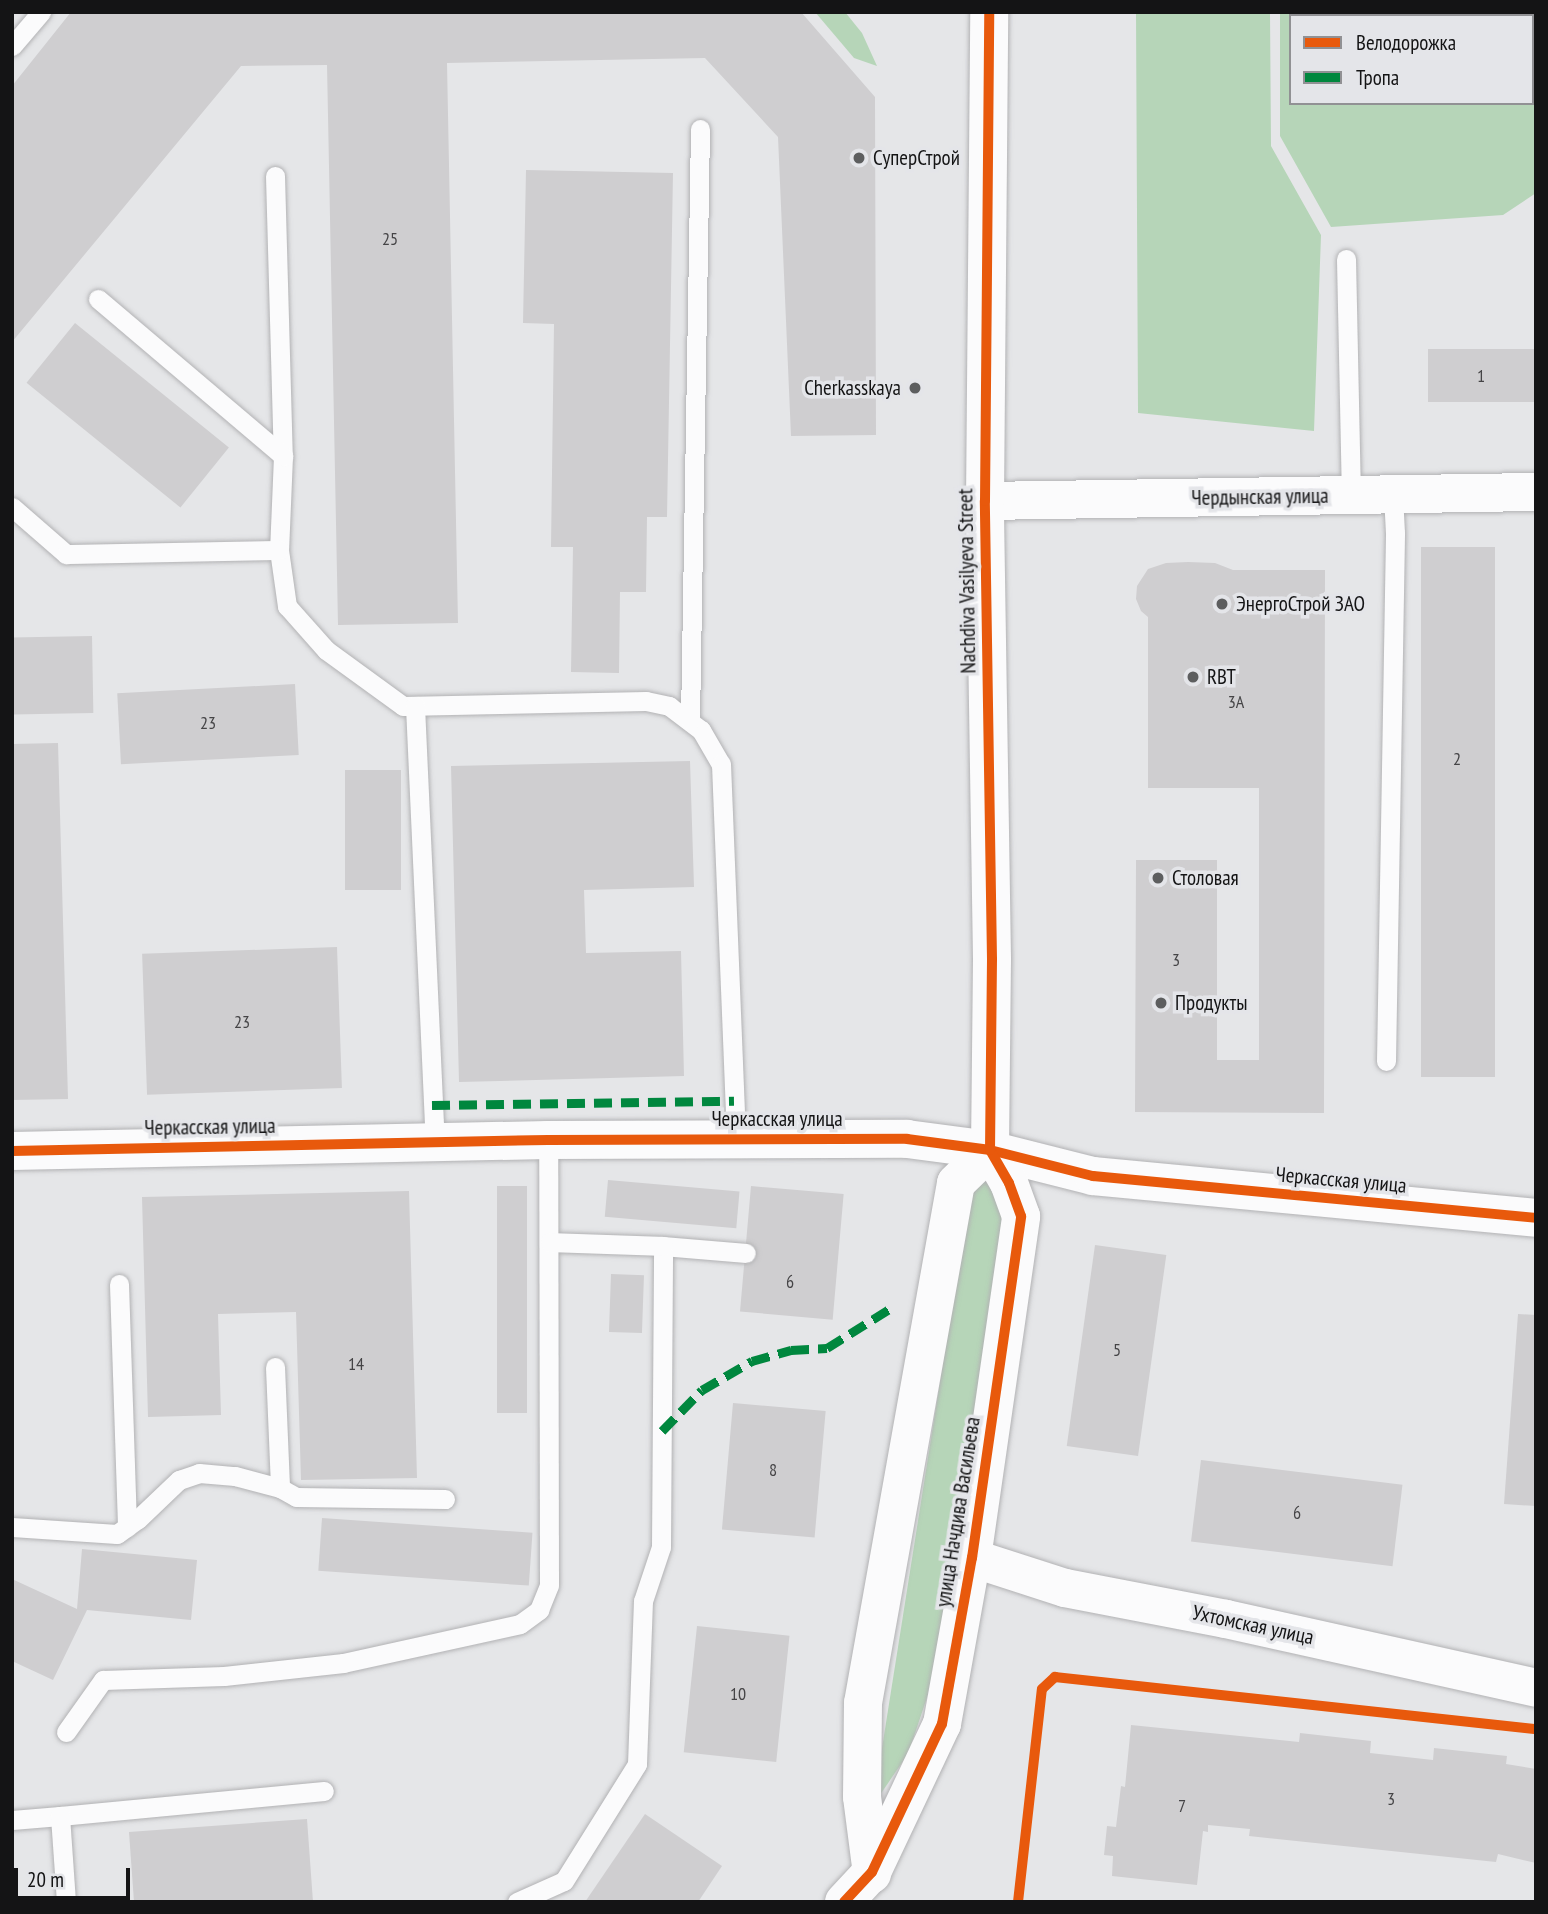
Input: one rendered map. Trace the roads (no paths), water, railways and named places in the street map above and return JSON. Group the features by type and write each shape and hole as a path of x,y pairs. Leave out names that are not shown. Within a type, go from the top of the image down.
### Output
{"street":[{"name":"Nachdiva Vasilyeva Street","path":"989,12 985,501 992,959 989,1150"},
{"name":"Чердынская улица","path":"985,501 1536,492"},
{"name":"Черкасская улица","path":"12,1151 548,1140 907,1139 989,1150 1093,1176 1536,1218"},
{"name":"улица Начдива Васильева","path":"844,1902 873,1887 942,1724 972,1558 1021,1216 1009,1183 989,1150"},
{"path":"873,1887 862,1797 863,1703 956,1183 989,1150"},
{"name":"Ухтомская улица","path":"972,1558 1065,1588 1226,1619 1536,1688"}],"lane":[{"path":"12,46 41,12"},
{"path":"690,720 700,129"},
{"path":"275,176 283,456 279,550 287,606 326,650 404,706 646,701 669,706 701,730 721,764 736,1138"},
{"path":"1346,259 1351,496"},
{"path":"99,299 283,456"},
{"path":"1386,1061 1393,494"},
{"path":"12,507 66,554 279,550"},
{"path":"415,706 435,1142"},
{"path":"66,1732 103,1680 224,1676 342,1663 520,1624 539,1610 549,1585 548,1140"},
{"path":"550,1242 663,1246 746,1253"},
{"path":"517,1902 565,1881 637,1764 643,1601 661,1547 663,1246"},
{"path":"118,1284 127,1527"},
{"path":"275,1367 280,1488"},
{"path":"12,1527 117,1534 179,1480 199,1473 235,1476 280,1488 296,1497 445,1499"},
{"path":"12,1820 324,1791"},
{"path":"60,1816 66,1902"}],"place":[{"name":"СуперСтрой","path":"859,158"},
{"name":"Cherkasskaya","path":"915,388"},
{"name":"ЭнергоСтрой ЗАО","path":"1222,604"},
{"name":"RBT","path":"1193,677"},
{"name":"Столовая","path":"1158,878"},
{"name":"Продукты","path":"1161,1003"}]}
